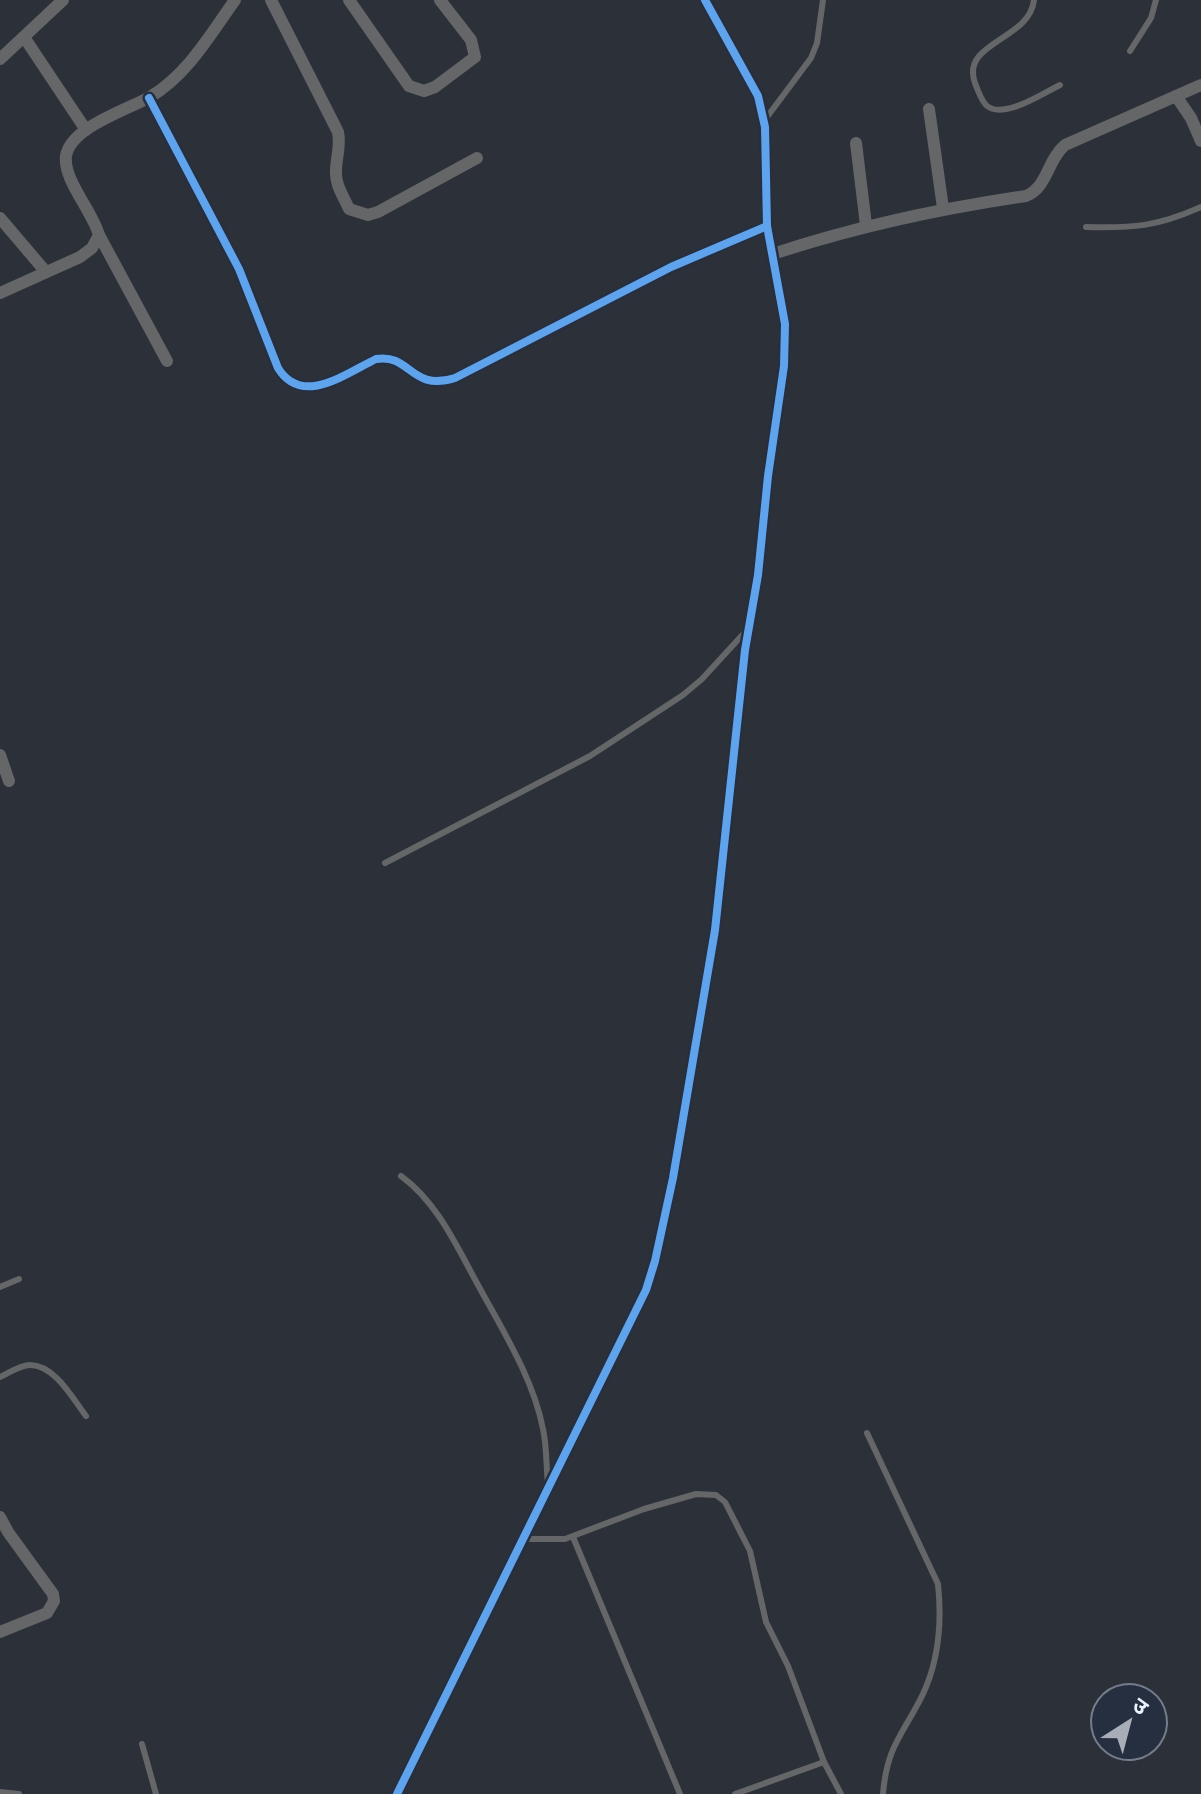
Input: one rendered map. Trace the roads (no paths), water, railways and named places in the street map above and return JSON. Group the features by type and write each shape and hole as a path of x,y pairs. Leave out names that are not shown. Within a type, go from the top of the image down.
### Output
{"street":[{"path":"0,59 63,0"},
{"path":"167,361 66,171 66,154 86,130 149,98 185,69 235,0"},
{"path":"271,0 338,132 341,144 335,168 336,182 349,209 368,215 378,212 477,158"},
{"path":"349,0 409,86 424,91 435,87 475,57 471,40 440,0"},
{"path":"397,1794 646,1290 673,1178 715,930 749,628 784,366 785,324 767,226 764,121 758,96 746,71 705,0"},
{"path":"24,37 86,130"},
{"path":"773,254 866,225 1034,192 1065,145 1201,85"},
{"path":"1176,96 1191,118 1201,141"},
{"path":"149,98 239,269 278,368 293,385 307,389 386,357 393,357 422,380 455,378 625,290 767,226"},
{"path":"929,109 943,208"},
{"path":"856,143 866,225"},
{"path":"0,218 46,272"},
{"path":"0,293 80,257 92,248 99,235"},
{"path":"0,755 9,781"},
{"path":"0,1517 53,1594 54,1601 47,1613 0,1632"}],"lane":[{"path":"764,121 811,58 817,43 823,0"},
{"path":"1034,0 1027,20 974,61 974,80 983,102 989,108 1003,111 1060,85"},
{"path":"1130,51 1151,18 1156,0"},
{"path":"1086,227 1137,228 1156,225 1201,207"},
{"path":"385,863 590,756 683,695 749,628"},
{"path":"401,1176 428,1201 512,1347 534,1396 544,1431 548,1484"},
{"path":"0,1287 19,1279"},
{"path":"0,1377 31,1365 43,1368 52,1374 86,1416"},
{"path":"867,1433 938,1584 941,1609 933,1668 924,1692 889,1754 883,1794"},
{"path":"521,1539 573,1537 644,1509 696,1494 716,1495 725,1502 750,1551 766,1622 788,1666 824,1762 841,1794"},
{"path":"573,1537 680,1794"},
{"path":"142,1744 156,1794"},
{"path":"735,1794 824,1762"},
{"path":"0,1792 19,1794"}]}
